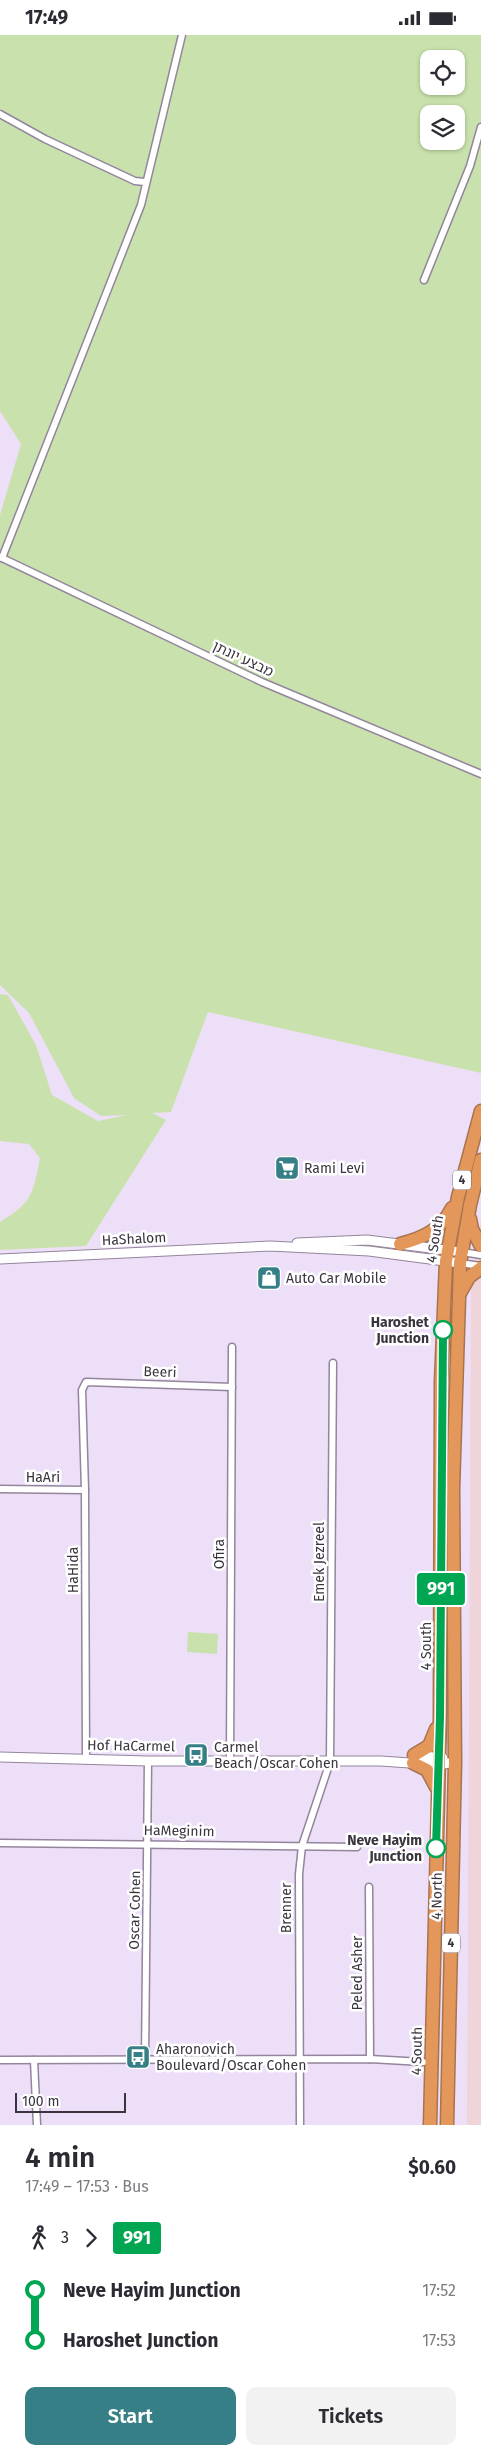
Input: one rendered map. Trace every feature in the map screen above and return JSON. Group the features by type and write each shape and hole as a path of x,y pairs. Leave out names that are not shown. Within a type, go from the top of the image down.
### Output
{"highway":[{"name":"4 South","path":"430,2125 440,1717 441,1381 446,1256 458,1197 481,1111"},
{"name":"4 North","path":"447,2125 455,1762 453,1489 458,1298 461,1258 481,1160"},
{"path":"400,1244 416,1240 440,1227 458,1197"},
{"path":"469,1213 472,1229 481,1246"},
{"path":"458,1298 469,1277 481,1267"},
{"path":"437,1790 427,1770 414,1759 429,1746 440,1717"}],"street":[{"path":"1,558 141,205 145,182 182,35"},
{"path":"0,114 54,143 136,181 145,182"},
{"path":"424,280 470,166 481,127"},
{"name":"מבצע יונתן","path":"1,558 262,682 481,774"},
{"name":"HaShalom","path":"0,1259 368,1240 400,1244 446,1256"},
{"name":"HaShalom","path":"270,1246 446,1256"},
{"path":"446,1256 461,1258 481,1255"},
{"path":"461,1258 481,1267"},
{"name":"Ofira","path":"230,1761 232,1347"},
{"name":"Emek Jezreel","path":"330,1762 333,1363"},
{"name":"Beeri","path":"86,1382 232,1387"},
{"name":"HaHida","path":"86,1382 82,1390 85,1490 86,1760"},
{"name":"HaAri","path":"0,1489 85,1490"},
{"name":"Hof HaCarmel","path":"0,1757 148,1761 330,1762 414,1759 455,1762"},
{"name":"Oscar Cohen","path":"145,2061 149,1843 148,1761"},
{"name":"Brenner","path":"300,2125 299,1874 302,1846 330,1762"},
{"name":"HaMeginim","path":"0,1843 149,1843 357,1847"},
{"name":"Peled Asher","path":"369,1887 370,2059"},
{"path":"0,2060 370,2059 423,2062"},
{"path":"34,2060 37,2125"}],"shaded area":[{"path":"481,1217 481,2125 467,2125 471,1289"}],"green space":[{"path":"0,35 481,35 481,1073 208,1012 171,1112 152,1113 166,1120 86,1246 0,1250 0,1222 11,1215 30,1196 40,1158 29,1144 0,1141 0,994 8,995 36,1045 52,1095 98,1121 127,1115 101,1116 74,1098 29,1013 0,985 0,515 21,444 0,411"},
{"path":"188,1632 218,1634 217,1654 187,1652"}],"bus line":[{"name":"991","path":"436,1848 440,1717 441,1381 443,1330"}],"place":[{"name":"Rami Levi","path":"287,1168"},
{"name":"Auto Car Mobile","path":"269,1278"},
{"name":"Haroshet Junction","path":"443,1330"},
{"name":"Carmel Beach/Oscar Cohen","path":"196,1755"},
{"name":"Neve Hayim Junction","path":"436,1848"},
{"name":"Aharonovich Boulevard/Oscar Cohen","path":"138,2057"}]}
